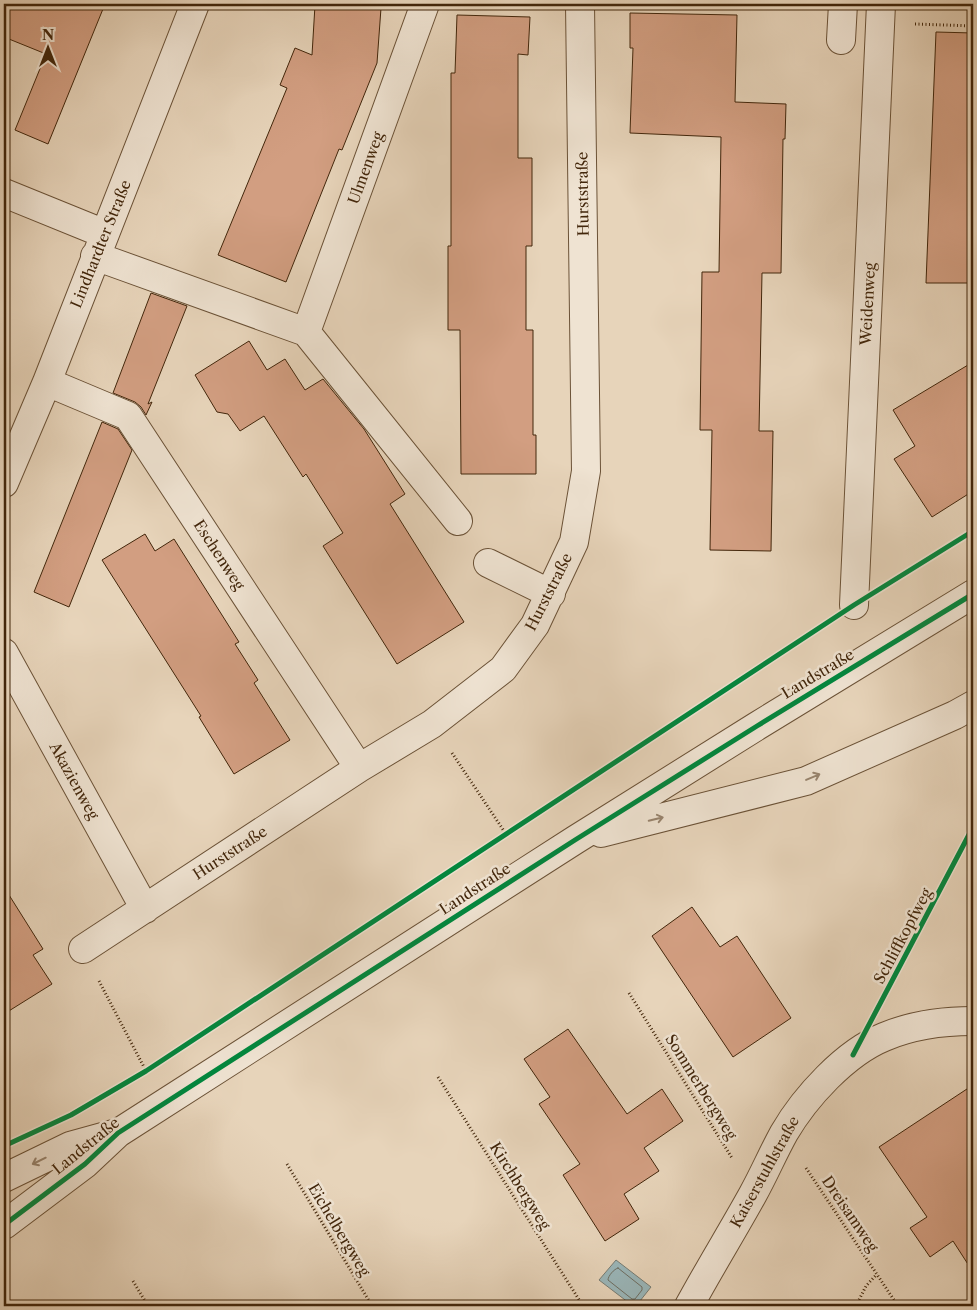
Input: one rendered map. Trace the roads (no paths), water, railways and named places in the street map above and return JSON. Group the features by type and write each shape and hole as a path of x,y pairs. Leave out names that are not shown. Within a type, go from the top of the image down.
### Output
{"street":[{"name":"Lindhardter Straße","path":"7,467 47,382 195,4"},
{"name":"Ulmenweg","path":"306,332 425,4"},
{"name":"Hurststraße","path":"83,949 359,768 432,724 503,669 535,625 574,542 586,471 580,4"},
{"path":"841,40 843,4"},
{"name":"Weidenweg","path":"854,604 881,4"},
{"path":"4,193 100,245 306,332 458,521"},
{"name":"Eschenweg","path":"47,382 128,416 359,768"},
{"path":"488,563 550,594"},
{"name":"Landstraße","path":"4,1225 85,1164 118,1133 575,840 973,594"},
{"name":"Akazienweg","path":"4,653 145,909"},
{"path":"575,840 806,780 955,715 973,704"},
{"name":"Kaiserstuhlstraße","path":"688,1306 754,1192 784,1134 810,1097 836,1070 870,1044 883,1037 933,1023 973,1021"},
{"name":"Landstraße","path":"4,1178 70,1146 118,1133"}],"water":[{"path":"616,1260 651,1287 636,1306 633,1306 599,1280"}]}
